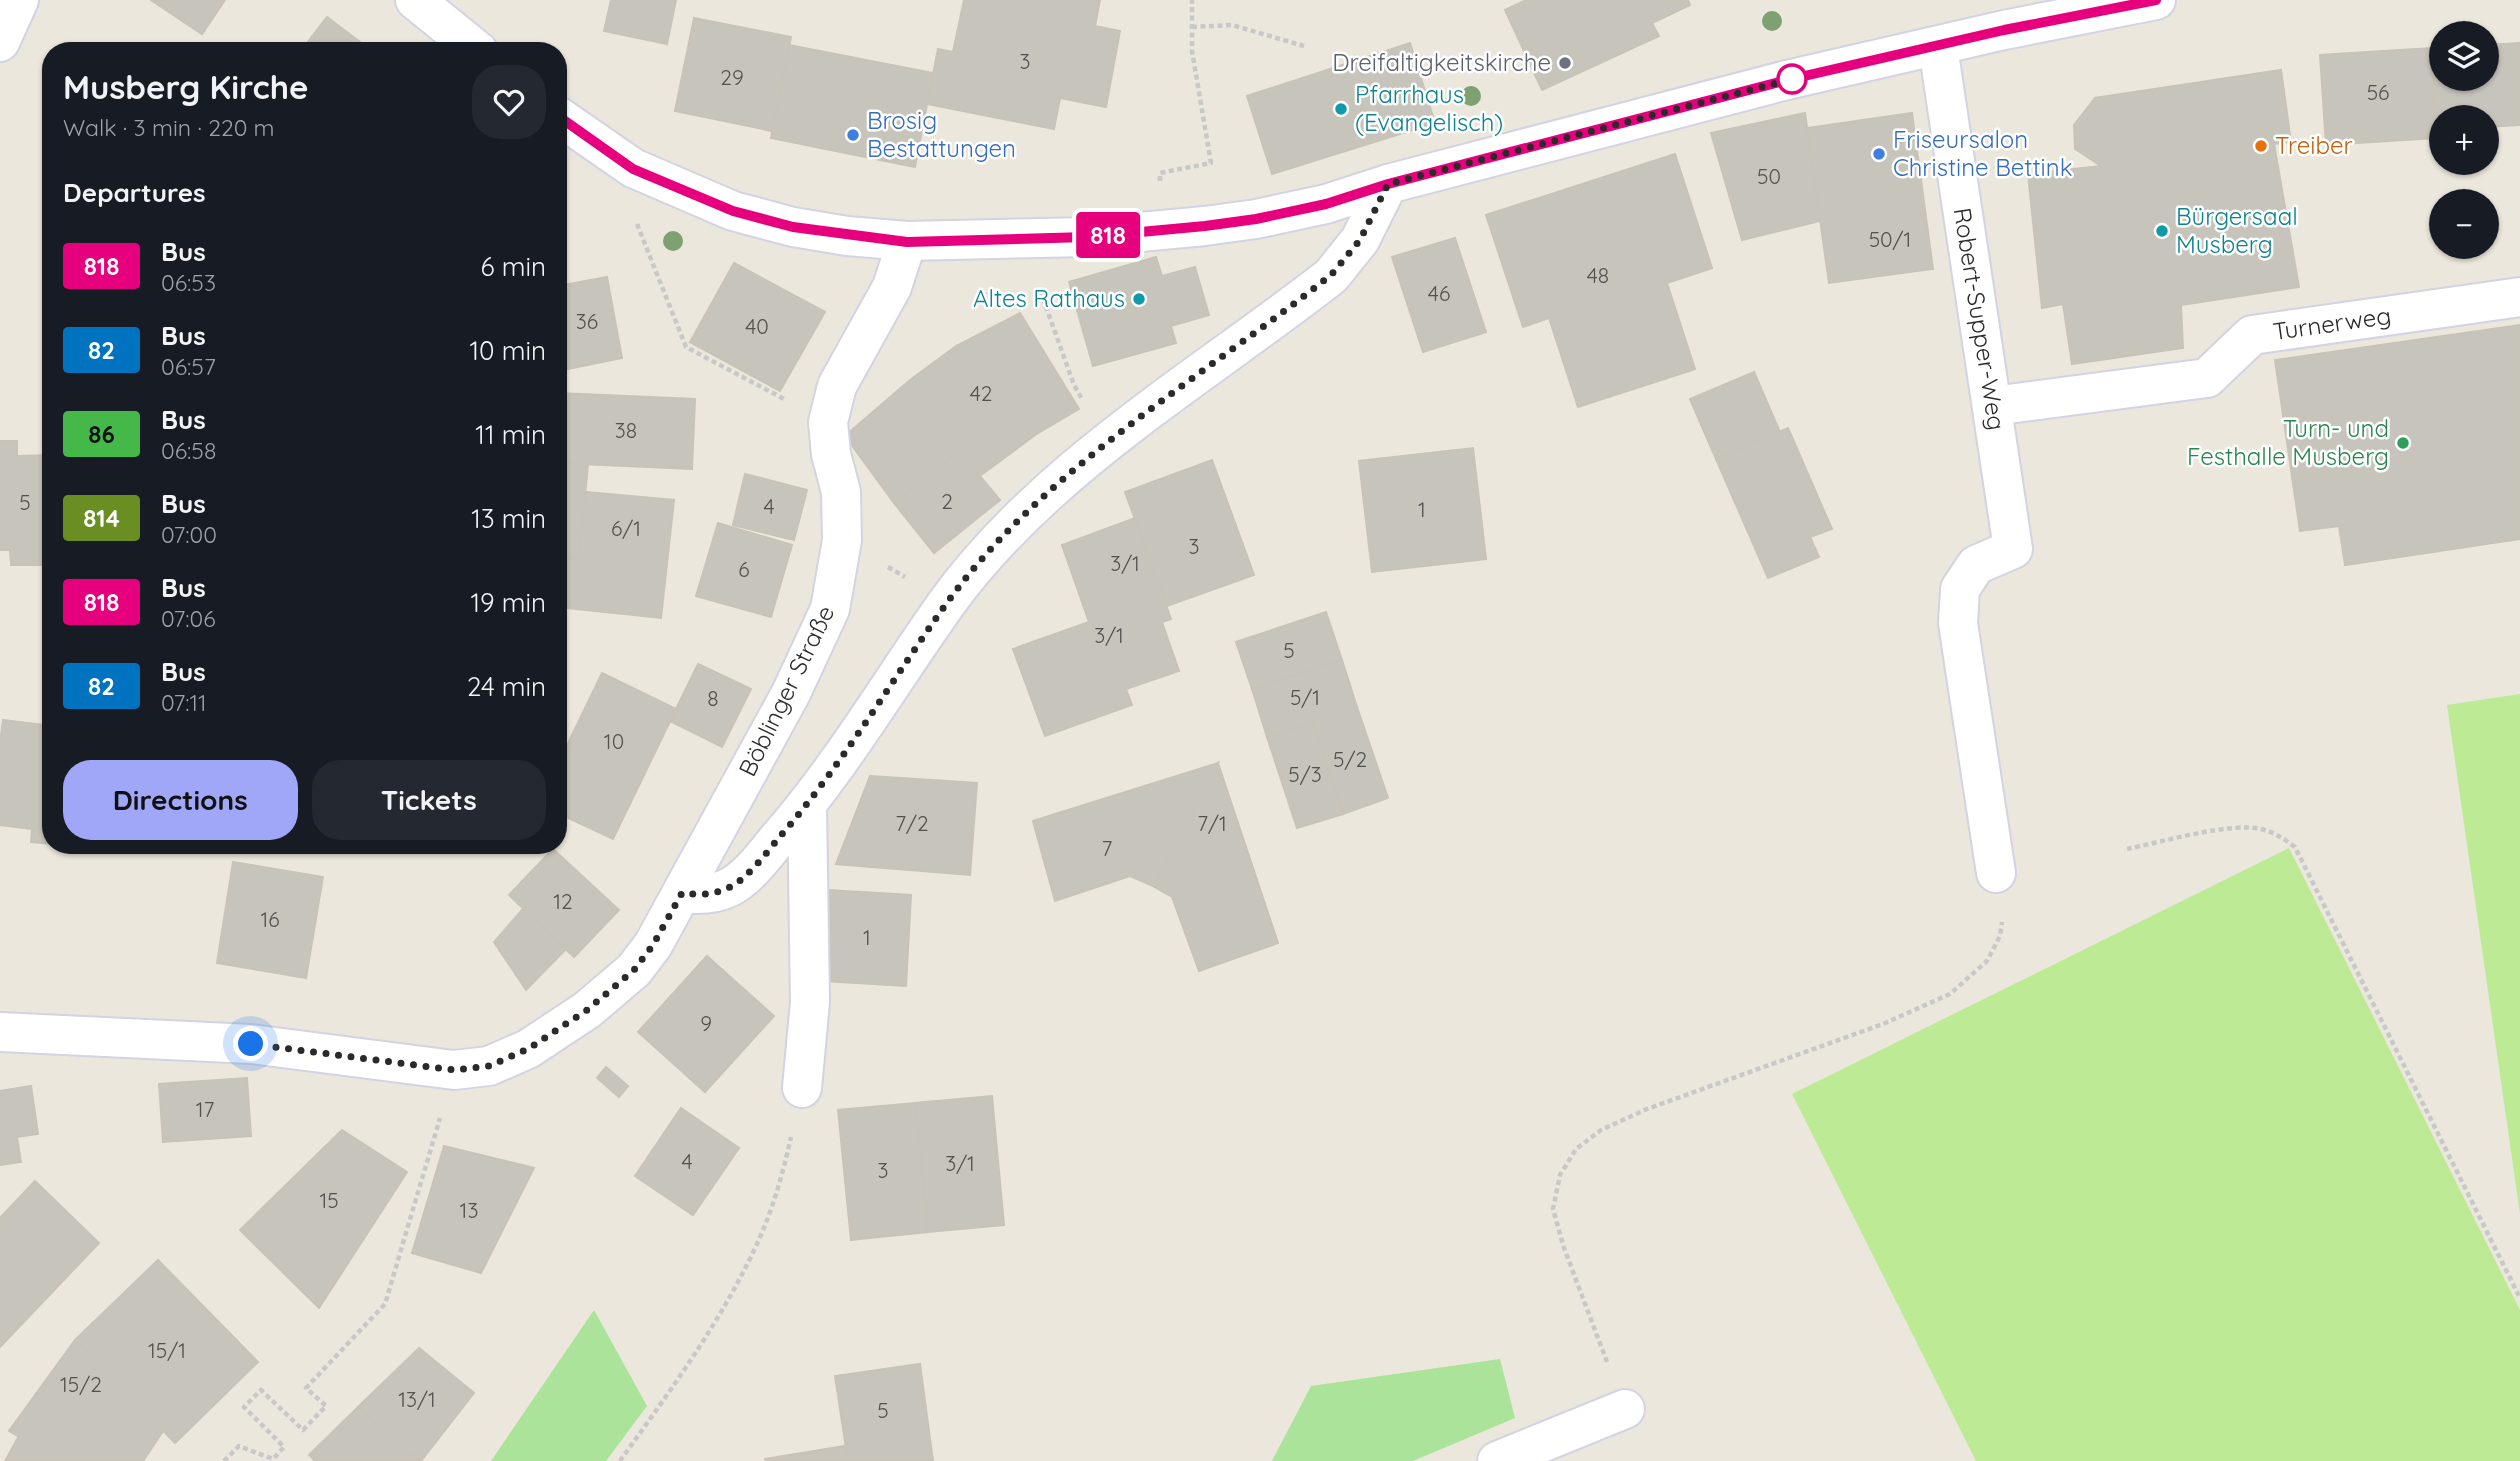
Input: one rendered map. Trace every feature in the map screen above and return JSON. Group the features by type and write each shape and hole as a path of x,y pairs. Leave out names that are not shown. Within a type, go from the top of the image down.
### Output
{"street":[{"path":"0,42 19,0"},
{"path":"415,0 467,42"},
{"path":"567,122 633,169 733,211 793,227 907,242 1022,240 1159,231 1256,219 1326,204 1388,184 1787,80 1938,47 2003,15 2156,0"},
{"name":"Robert-Supper-Weg","path":"1938,47 2013,549 1976,565 1960,589 1958,623 1996,873"},
{"path":"682,893 702,895 729,888 756,865 807,806 947,603 990,550 1109,440 1331,275 1360,240 1388,184"},
{"name":"Böblinger Straße","path":"0,1032 251,1044 454,1070 489,1066 528,1049 587,1010 634,970 653,945 682,893 821,633 835,589 842,540 841,492 831,454 828,422 837,386 892,287 907,242"},
{"name":"Turnerweg","path":"1993,406 2207,378 2252,335 2520,297"},
{"path":"802,1088 810,1002 807,806"},
{"path":"1497,1461 1625,1409"}],"path":[{"path":"1159,231 1160,173 1210,163 1192,51 1192,0"},
{"path":"1192,27 1232,25 1304,46"},
{"path":"633,169 629,204 685,346 828,422"},
{"path":"1022,240 1074,386 1109,440"},
{"path":"842,540 947,603"},
{"path":"2127,849 2242,827 2262,829 2279,835 2295,847 2520,1298"},
{"path":"1625,1409 1567,1258 1553,1209 1560,1175 1576,1149 1601,1130 1647,1109 1883,1024 1950,994 1987,961 2000,936 2003,916 1996,873"},
{"path":"224,1461 239,1446 273,1459 284,1447 244,1407 261,1390 303,1430 326,1406 306,1388 385,1304 454,1070"},
{"path":"620,1461 715,1325 758,1242 780,1185 802,1088"}],"green space":[{"path":"2520,694 2520,1214 2447,705"},
{"path":"2289,848 2520,1310 2520,1461 1976,1461 1792,1094"},
{"path":"594,1310 647,1406 606,1461 491,1461"},
{"path":"1500,1359 1515,1418 1413,1461 1272,1461 1311,1386"}],"building":[{"path":"151,0 225,0 202,34"},
{"path":"611,0 676,0 667,44 604,31"},
{"path":"964,0 1100,0 1095,26 1120,31 1106,107 1060,98 1054,129 927,104 938,49 953,52"},
{"name":"Dreifaltigkeitskirche","path":"1526,0 1688,0 1690,5 1652,23 1659,36 1542,90 1505,10"},
{"path":"327,17 360,42 308,42"},
{"path":"694,18 791,37 772,131 675,111"},
{"name":"Pfarrhaus (Evangelisch)","path":"1410,43 1435,123 1272,174 1247,96"},
{"path":"2520,43 2520,125 2499,126 2499,105 2434,105 2434,91 2499,91 2499,44"},
{"path":"789,45 933,73 915,167 771,138"},
{"path":"2429,48 2429,91 2433,91 2434,105 2429,105 2429,138 2326,145 2320,55"},
{"name":"Bürgersaal Musberg","path":"2281,70 2291,142 2274,144 2299,287 2181,305 2183,348 2072,364 2063,304 2042,308 2028,174 2101,166 2075,149 2074,125 2095,98"},
{"path":"1805,113 1820,221 1742,240 1711,133"},
{"path":"1912,113 1933,269 1829,283 1807,128"},
{"path":"1675,154 1712,268 1667,283 1695,369 1578,407 1549,318 1523,327 1486,215"},
{"path":"1455,238 1486,332 1423,352 1392,257"},
{"name":"Altes Rathaus","path":"1156,257 1162,276 1195,267 1209,315 1171,326 1176,343 1093,366 1069,282"},
{"path":"734,263 825,312 780,391 690,342"},
{"path":"607,277 622,358 567,369 567,284"},
{"path":"1020,313 1079,409 1035,435 980,476 959,451 894,503 845,436 910,380 956,346"},
{"name":"Turn- und Festhalle Musberg","path":"2520,325 2520,539 2345,565 2339,526 2300,531 2275,360"},
{"path":"1754,372 1780,432 1716,459 1690,399"},
{"path":"567,393 695,399 692,469 567,463"},
{"path":"1788,428 1832,529 1810,537 1819,557 1768,578 1716,459"},
{"path":"0,441 17,441 17,456 42,455 42,565 11,565 10,550 0,550"},
{"path":"1473,448 1486,559 1372,572 1359,461"},
{"path":"959,451 1000,500 934,553 894,503"},
{"path":"1212,460 1254,575 1167,606 1125,492"},
{"path":"567,463 588,464 579,560 567,558"},
{"path":"745,474 807,490 794,540 733,525"},
{"path":"586,492 674,500 661,618 567,608 567,558 579,560"},
{"path":"1135,518 1171,619 1162,622 1179,671 1126,689 1132,705 1045,736 1013,649 1089,622 1062,545"},
{"path":"718,523 792,545 771,617 696,596"},
{"path":"1326,612 1342,660 1252,689 1236,642"},
{"path":"1342,660 1357,707 1267,737 1252,689"},
{"path":"698,664 751,689 722,747 670,721"},
{"path":"602,673 676,709 613,839 567,817 567,745"},
{"path":"1357,707 1388,798 1343,814 1312,722"},
{"path":"3,720 42,725 42,843 31,842 32,829 0,825 0,742"},
{"path":"1312,722 1343,814 1297,828 1267,737"},
{"path":"1218,763 1278,943 1199,971 1172,897 1153,886"},
{"path":"1218,763 1153,886 1130,876 1055,901 1033,821"},
{"path":"870,776 977,783 970,875 836,864"},
{"path":"548,854 558,854 619,910 574,957 509,895"},
{"path":"233,862 323,877 306,978 217,963"},
{"path":"828,890 911,895 906,986 823,981"},
{"path":"523,909 566,949 526,990 494,942"},
{"path":"707,956 774,1016 705,1092 638,1032"},
{"path":"606,1067 628,1086 619,1097 597,1078"},
{"path":"247,1078 251,1136 163,1142 159,1084"},
{"path":"31,1086 38,1134 17,1137 21,1162 0,1165 0,1091"},
{"path":"992,1096 1004,1225 928,1232 915,1103"},
{"path":"915,1103 928,1232 851,1240 838,1110"},
{"path":"681,1108 739,1148 693,1215 635,1176"},
{"path":"342,1130 407,1172 319,1308 240,1230"},
{"path":"444,1146 534,1168 481,1273 412,1253"},
{"path":"35,1181 99,1243 0,1347 0,1218"},
{"path":"158,1260 258,1362 175,1443 75,1340"},
{"path":"75,1340 163,1431 143,1461 61,1461 9,1431"},
{"path":"419,1348 474,1393 421,1461 358,1407"},
{"path":"920,1364 933,1461 848,1461 835,1376"},
{"path":"358,1407 419,1461 315,1461 309,1455"},
{"path":"19,1436 61,1461 5,1461"},
{"path":"845,1446 848,1461 765,1459"}],"bus line":[{"name":"818","path":"567,122 633,169 733,211 793,227 907,242 1087,237 1256,219 1326,204 1388,184 1787,80 2004,30 2156,0"}],"place":[{"name":"Dreifaltigkeitskirche","path":"1565,63"},
{"name":"Pfarrhaus (Evangelisch)","path":"1341,109"},
{"name":"Brosig Bestattungen","path":"853,135"},
{"name":"Treiber","path":"2261,146"},
{"name":"Friseursalon Christine Bettink","path":"1879,154"},
{"name":"Bürgersaal Musberg","path":"2162,231"},
{"name":"Altes Rathaus","path":"1139,299"},
{"name":"Turn- und Festhalle Musberg","path":"2403,443"}],"route":[{"path":"251,1044 454,1070 489,1066 528,1049 587,1010 634,970 653,945 682,893 702,895 729,888 756,865 807,806 947,603 990,550 1109,440 1285,312 1331,275 1360,240 1388,184 1792,79"}]}
